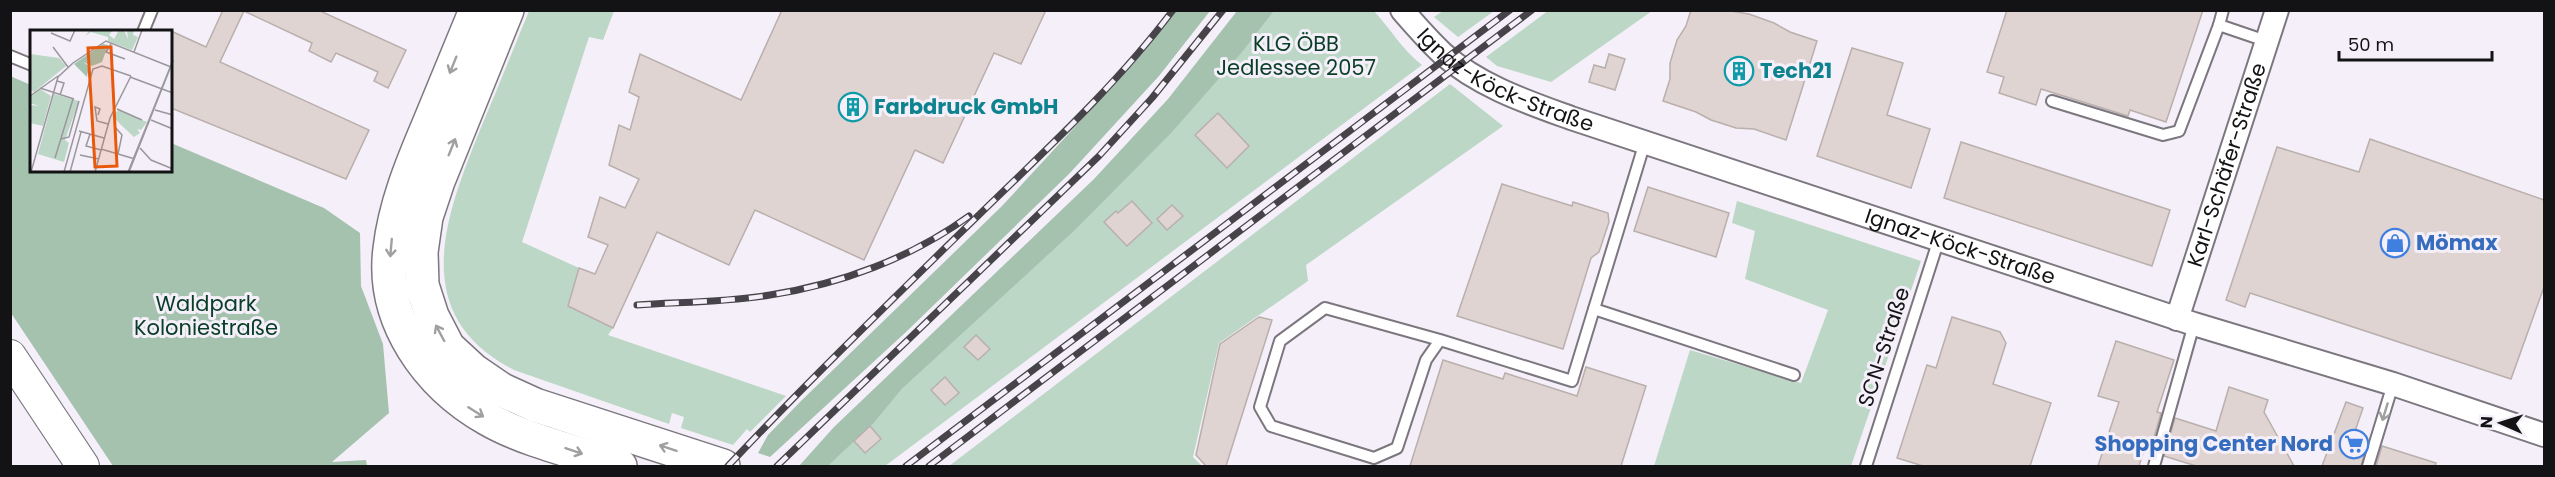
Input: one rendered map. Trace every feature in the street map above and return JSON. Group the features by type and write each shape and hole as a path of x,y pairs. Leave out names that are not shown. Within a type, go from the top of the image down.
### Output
{"highway":[{"path":"476,10 410,170 396,211 389,251 392,292 404,332 426,369 456,399 490,420 620,466"},
{"path":"507,10 438,181 426,217 421,252 422,285 432,316 448,347 474,372 502,390 535,405 723,466"}],"street":[{"name":"Ignaz-Köck-Straße","path":"1402,10 1444,55 1480,80 1519,99 2186,321 2393,384 2544,435"},
{"name":"Karl-Schäfer-Straße","path":"2186,321 2266,40 2277,10"},
{"path":"12,362 83,466"}],"lane":[{"path":"144,30 152,10"},
{"path":"2052,101 2163,135 2179,131 2223,10"},
{"path":"2218,25 2266,40"},
{"path":"10,56 30,64"},
{"path":"1440,340 1426,360 1397,448 1374,458 1271,426 1260,408 1280,341 1325,308 1440,340 1572,381 1645,142"},
{"name":"SCN-Straße","path":"1866,466 1939,239"},
{"path":"1594,309 1794,375"},
{"path":"2154,466 2186,321"},
{"path":"2368,466 2393,384"}],"green space":[{"path":"1175,10 1210,11 1159,76 1069,174 906,332 770,457 758,453 768,435 801,401 1002,206 1142,54"},
{"path":"1549,10 1652,11 1551,82 1497,66 1486,57"},
{"path":"529,11 614,11 603,40 589,37 522,242 579,268 568,306 613,328 608,335 786,396 750,432 747,429 733,445 681,428 684,417 672,413 669,424 514,370 480,347 459,322 447,293 444,262 447,230 467,163"},
{"path":"1237,11 1274,11 1244,50 1172,132 1072,233 902,389 874,423 828,466 799,466 834,427 1094,179 1168,99"},
{"name":"KLG ÖBB Jedlessee 2057","path":"1274,11 1374,11 1422,65 885,466 828,466 874,423 902,389 1072,233 1244,50"},
{"path":"1443,11 1494,11 1458,37 1434,17"},
{"name":"Waldpark Koloniestraße","path":"10,76 30,85 30,172 172,172 172,143 324,208 360,233 361,286 383,344 389,413 332,462 366,460 367,466 113,466 11,313"},
{"path":"1450,84 1503,126 1306,265 1308,281 1219,343 1193,457 1202,466 949,466"},
{"path":"1737,201 1921,261 1851,466 1654,466 1690,350 1801,383 1828,310 1745,279 1755,231 1732,223"}],"building":[{"path":"223,10 318,10 406,50 388,88 374,81 378,72 336,53 331,62 309,51 312,43 244,11 220,62 369,130 346,179 172,108 172,31 206,47"},
{"name":"Farbdruck GmbH","path":"782,10 1046,10 1021,64 994,53 943,163 915,150 864,260 755,210 729,265 657,232 613,328 568,306 579,268 595,274 608,245 588,237 600,197 625,208 639,179 609,165 619,125 630,130 639,97 629,92 640,54 741,100"},
{"name":"Tech21","path":"1691,10 1725,10 1749,14 1817,41 1786,140 1754,129 1736,128 1663,101 1670,79 1670,63 1677,40 1686,26"},
{"path":"2007,10 2203,10 2166,122 2130,110 2128,116 2041,89 2036,105 1999,93 2004,77 1987,72"},
{"path":"1852,48 1903,63 1887,115 1930,129 1911,188 1817,156"},
{"path":"1609,54 1625,59 1615,90 1589,82 1594,65 1605,68"},
{"path":"1218,113 1249,146 1227,168 1195,135"},
{"name":"Mömax","path":"2370,139 2544,200 2544,287 2511,379 2250,293 2245,307 2226,300 2277,147 2359,172"},
{"path":"1961,142 2170,210 2152,266 1944,198"},
{"path":"1502,184 1572,206 1573,202 1608,213 1609,222 1599,252 1591,258 1563,349 1457,316"},
{"path":"1648,187 1729,213 1716,257 1634,231"},
{"path":"1132,201 1152,223 1127,246 1104,222"},
{"path":"1172,205 1183,216 1167,230 1157,219"},
{"path":"1259,317 1272,320 1226,466 1206,466 1196,455 1220,344"},
{"path":"1952,317 2000,332 2006,343 1993,384 2051,403 2030,466 1923,466 1897,458 1927,365 1936,368"},
{"path":"976,335 990,349 978,360 964,347"},
{"path":"2116,341 2174,360 2157,412 2161,413 2150,452 2144,450 2139,466 2098,466 2119,402 2098,396"},
{"path":"1443,360 1503,379 1505,373 1577,396 1586,367 1646,386 1621,466 1410,466"},
{"path":"945,377 959,393 945,405 931,390"},
{"path":"2229,387 2268,400 2264,412 2294,466 2196,466 2164,456 2175,418 2216,431"},
{"path":"2346,402 2363,408 2353,437 2368,441 2361,466 2322,466"},
{"path":"870,426 881,439 865,453 854,441"},
{"path":"2382,446 2436,463 2435,466 2376,466"}],"railway":[{"path":"728,466 855,336 1083,113 1130,63 1173,10"},
{"path":"777,466 1099,156 1152,98 1223,10"},
{"path":"906,466 1510,10"},
{"path":"929,466 1532,10"},
{"path":"637,305 754,297 823,284 899,257 947,231 969,216"}],"place":[{"name":"Tech21","path":"1739,71"},
{"name":"Farbdruck GmbH","path":"853,107"},
{"name":"Mömax","path":"2395,243"},
{"name":"Shopping Center Nord","path":"2354,444"}]}
